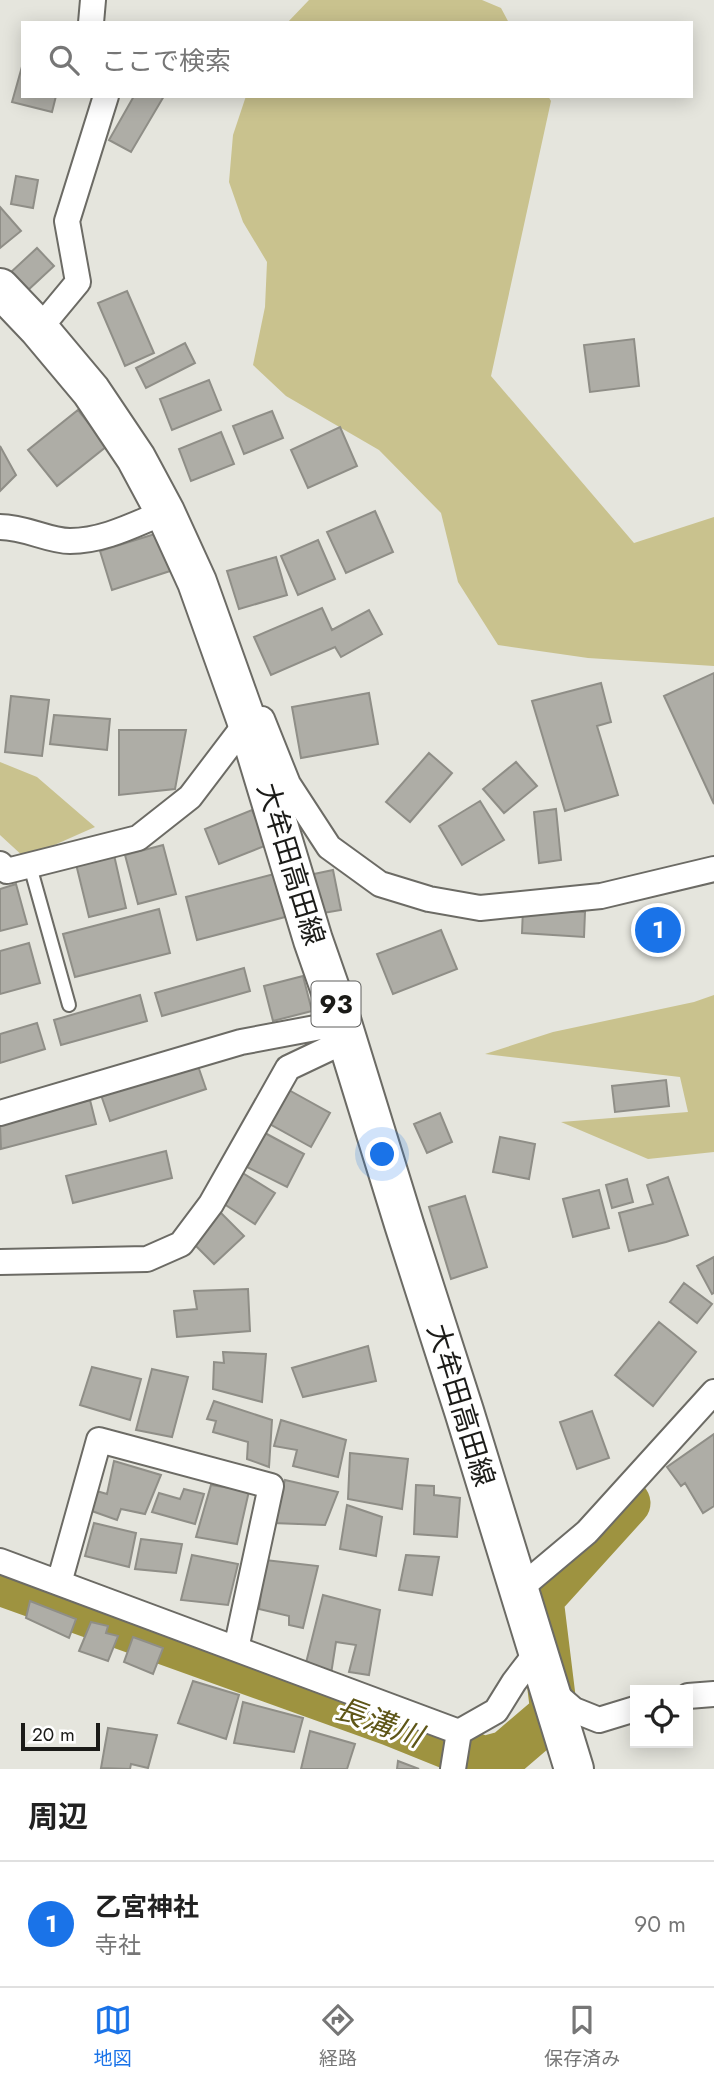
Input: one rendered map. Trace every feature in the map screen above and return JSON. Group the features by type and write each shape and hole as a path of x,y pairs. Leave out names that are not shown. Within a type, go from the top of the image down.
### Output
{"main road":[{"name":"大牟田高田線","path":"0,288 91,391 136,458 165,512 197,582 247,722 574,1769"}],"street":[{"path":"92,21 93,0"},
{"path":"39,329 78,282 67,221 105,98"},
{"path":"0,527 14,527 69,541 103,537 165,512"},
{"path":"9,869 138,838 190,797 247,722 262,719 288,784 329,848 380,884 429,899 480,908 601,896 714,869"},
{"path":"0,1113 241,1042 345,1032"},
{"path":"0,1262 147,1259 181,1244 211,1204 288,1068 345,1032"},
{"path":"518,1590 587,1532 714,1392"},
{"path":"59,1583 99,1440 271,1486 236,1649"},
{"path":"0,1561 459,1732 496,1711 537,1652"},
{"path":"549,1689 575,1710 599,1720 630,1711"},
{"path":"693,1696 714,1694"},
{"path":"453,1769 459,1732"}],"lane":[{"path":"9,869 69,1004"}],"shaded area":[{"path":"309,0 482,0 501,8 508,21 289,21"},
{"path":"245,98 549,98 551,101 491,376 634,543 714,517 714,666 588,658 498,645 458,582 441,513 379,450 286,396 253,365 265,307 267,262 243,222 229,182 233,135"},
{"path":"0,762 37,777 95,827 25,858 0,835"},
{"path":"714,995 714,1152 648,1159 561,1122 688,1112 680,1077 485,1054 553,1032 694,1002"}],"building":[{"path":"21,70 21,98 56,98 52,112 12,102"},
{"path":"133,98 163,98 131,152 109,140"},
{"path":"16,176 38,180 33,208 11,204"},
{"path":"0,207 21,231 0,248"},
{"path":"37,248 54,266 27,291 10,273"},
{"path":"127,291 154,353 125,366 98,303"},
{"path":"634,339 639,386 590,392 584,345"},
{"path":"185,343 195,363 146,388 136,368"},
{"path":"209,380 221,410 172,430 160,399"},
{"path":"78,410 107,446 57,486 28,450"},
{"path":"272,411 283,438 244,454 233,426"},
{"path":"340,427 357,466 308,488 291,450"},
{"path":"221,432 234,464 191,481 179,449"},
{"path":"0,446 16,475 0,491"},
{"path":"375,511 393,552 346,573 327,532"},
{"path":"158,533 170,571 112,590 100,551"},
{"path":"318,540 335,579 298,595 281,556"},
{"path":"276,557 287,595 239,609 227,571"},
{"path":"322,608 332,630 369,610 382,634 341,657 335,647 271,675 254,637"},
{"path":"714,673 714,804 664,696"},
{"path":"601,683 611,722 597,726 618,795 565,811 532,701"},
{"path":"369,693 378,744 301,758 292,707"},
{"path":"11,696 49,700 42,756 5,752"},
{"path":"54,715 110,719 107,750 50,744"},
{"path":"119,730 186,730 175,789 119,795"},
{"path":"429,753 452,773 410,822 386,802"},
{"path":"516,762 537,786 504,813 483,789"},
{"path":"480,801 504,840 462,865 439,826"},
{"path":"556,809 561,860 539,863 534,812"},
{"path":"252,810 267,845 219,864 205,829"},
{"path":"163,845 176,894 138,904 125,855"},
{"path":"114,855 126,908 89,917 76,864"},
{"path":"333,870 341,910 317,914 309,875"},
{"path":"278,873 289,916 197,940 186,897"},
{"path":"16,884 27,924 0,931 0,889"},
{"path":"523,908 585,912 584,937 522,933"},
{"path":"159,909 170,953 75,977 63,934"},
{"path":"441,930 457,969 393,994 377,954"},
{"path":"29,943 40,983 0,994 0,951"},
{"path":"244,968 250,991 162,1016 155,993"},
{"path":"303,976 312,1011 273,1021 264,986"},
{"path":"140,995 147,1021 61,1045 54,1020"},
{"path":"37,1023 45,1049 0,1063 0,1034"},
{"path":"197,1063 206,1089 110,1121 101,1095"},
{"path":"666,1080 669,1106 615,1112 612,1086"},
{"path":"287,1089 330,1113 311,1147 268,1123"},
{"path":"90,1100 96,1124 1,1149 0,1124"},
{"path":"440,1113 452,1142 427,1153 414,1124"},
{"path":"265,1133 304,1154 287,1187 247,1167"},
{"path":"500,1137 535,1144 529,1179 493,1172"},
{"path":"166,1151 172,1178 73,1203 66,1176"},
{"path":"241,1172 275,1193 255,1224 221,1202"},
{"path":"668,1177 688,1235 629,1251 619,1213 653,1204 647,1185"},
{"path":"627,1179 633,1202 612,1208 606,1185"},
{"path":"599,1190 609,1228 573,1237 563,1199"},
{"path":"465,1196 487,1267 451,1279 429,1207"},
{"path":"219,1211 244,1236 214,1264 189,1239"},
{"path":"714,1257 714,1293 712,1294 697,1266"},
{"path":"684,1283 712,1304 697,1323 670,1302"},
{"path":"248,1289 250,1331 177,1337 174,1311 197,1309 194,1291"},
{"path":"659,1322 696,1352 653,1406 615,1375"},
{"path":"368,1346 376,1381 303,1397 292,1368"},
{"path":"223,1352 266,1354 262,1402 213,1389 214,1362 224,1363"},
{"path":"92,1367 141,1379 130,1420 80,1405"},
{"path":"152,1369 188,1377 172,1437 136,1430"},
{"path":"214,1401 272,1420 269,1467 247,1459 248,1442 213,1432 216,1421 207,1419"},
{"path":"592,1411 609,1458 577,1469 560,1422"},
{"path":"281,1420 346,1440 338,1477 293,1466 297,1450 274,1446"},
{"path":"714,1434 714,1506 703,1513 685,1483 681,1486 667,1467"},
{"path":"350,1453 408,1459 402,1509 348,1499"},
{"path":"114,1461 161,1475 145,1514 121,1509 117,1520 89,1510 93,1490 107,1494"},
{"path":"285,1480 338,1492 325,1525 273,1523"},
{"path":"211,1485 249,1491 237,1544 196,1537"},
{"path":"416,1485 434,1486 434,1495 460,1498 457,1537 414,1534"},
{"path":"184,1489 204,1494 195,1524 152,1512 159,1493 180,1499"},
{"path":"347,1505 382,1517 376,1556 340,1549"},
{"path":"94,1523 136,1533 129,1567 85,1556"},
{"path":"141,1539 182,1544 176,1573 135,1569"},
{"path":"192,1555 238,1564 228,1605 181,1600"},
{"path":"406,1555 439,1557 432,1595 399,1590"},
{"path":"265,1560 318,1566 303,1628 289,1625 289,1616 259,1609"},
{"path":"323,1595 380,1610 369,1675 349,1672 356,1645 336,1642 331,1674 306,1663"},
{"path":"30,1601 76,1619 69,1638 26,1618"},
{"path":"91,1622 108,1626 106,1633 118,1636 108,1661 79,1651"},
{"path":"133,1637 163,1648 153,1674 124,1662"},
{"path":"193,1681 239,1695 226,1739 178,1723"},
{"path":"243,1702 303,1718 294,1752 234,1743"},
{"path":"108,1728 157,1735 148,1768 131,1764 130,1769 101,1768"},
{"path":"310,1731 355,1744 347,1769 301,1769"},
{"path":"398,1761 419,1769 397,1769"}],"waterway":[{"name":"長溝川","path":"0,1582 392,1723 484,1760 506,1754 554,1713 540,1599 627,1503"}],"place":[{"name":"乙宮神社","path":"658,930"}]}
